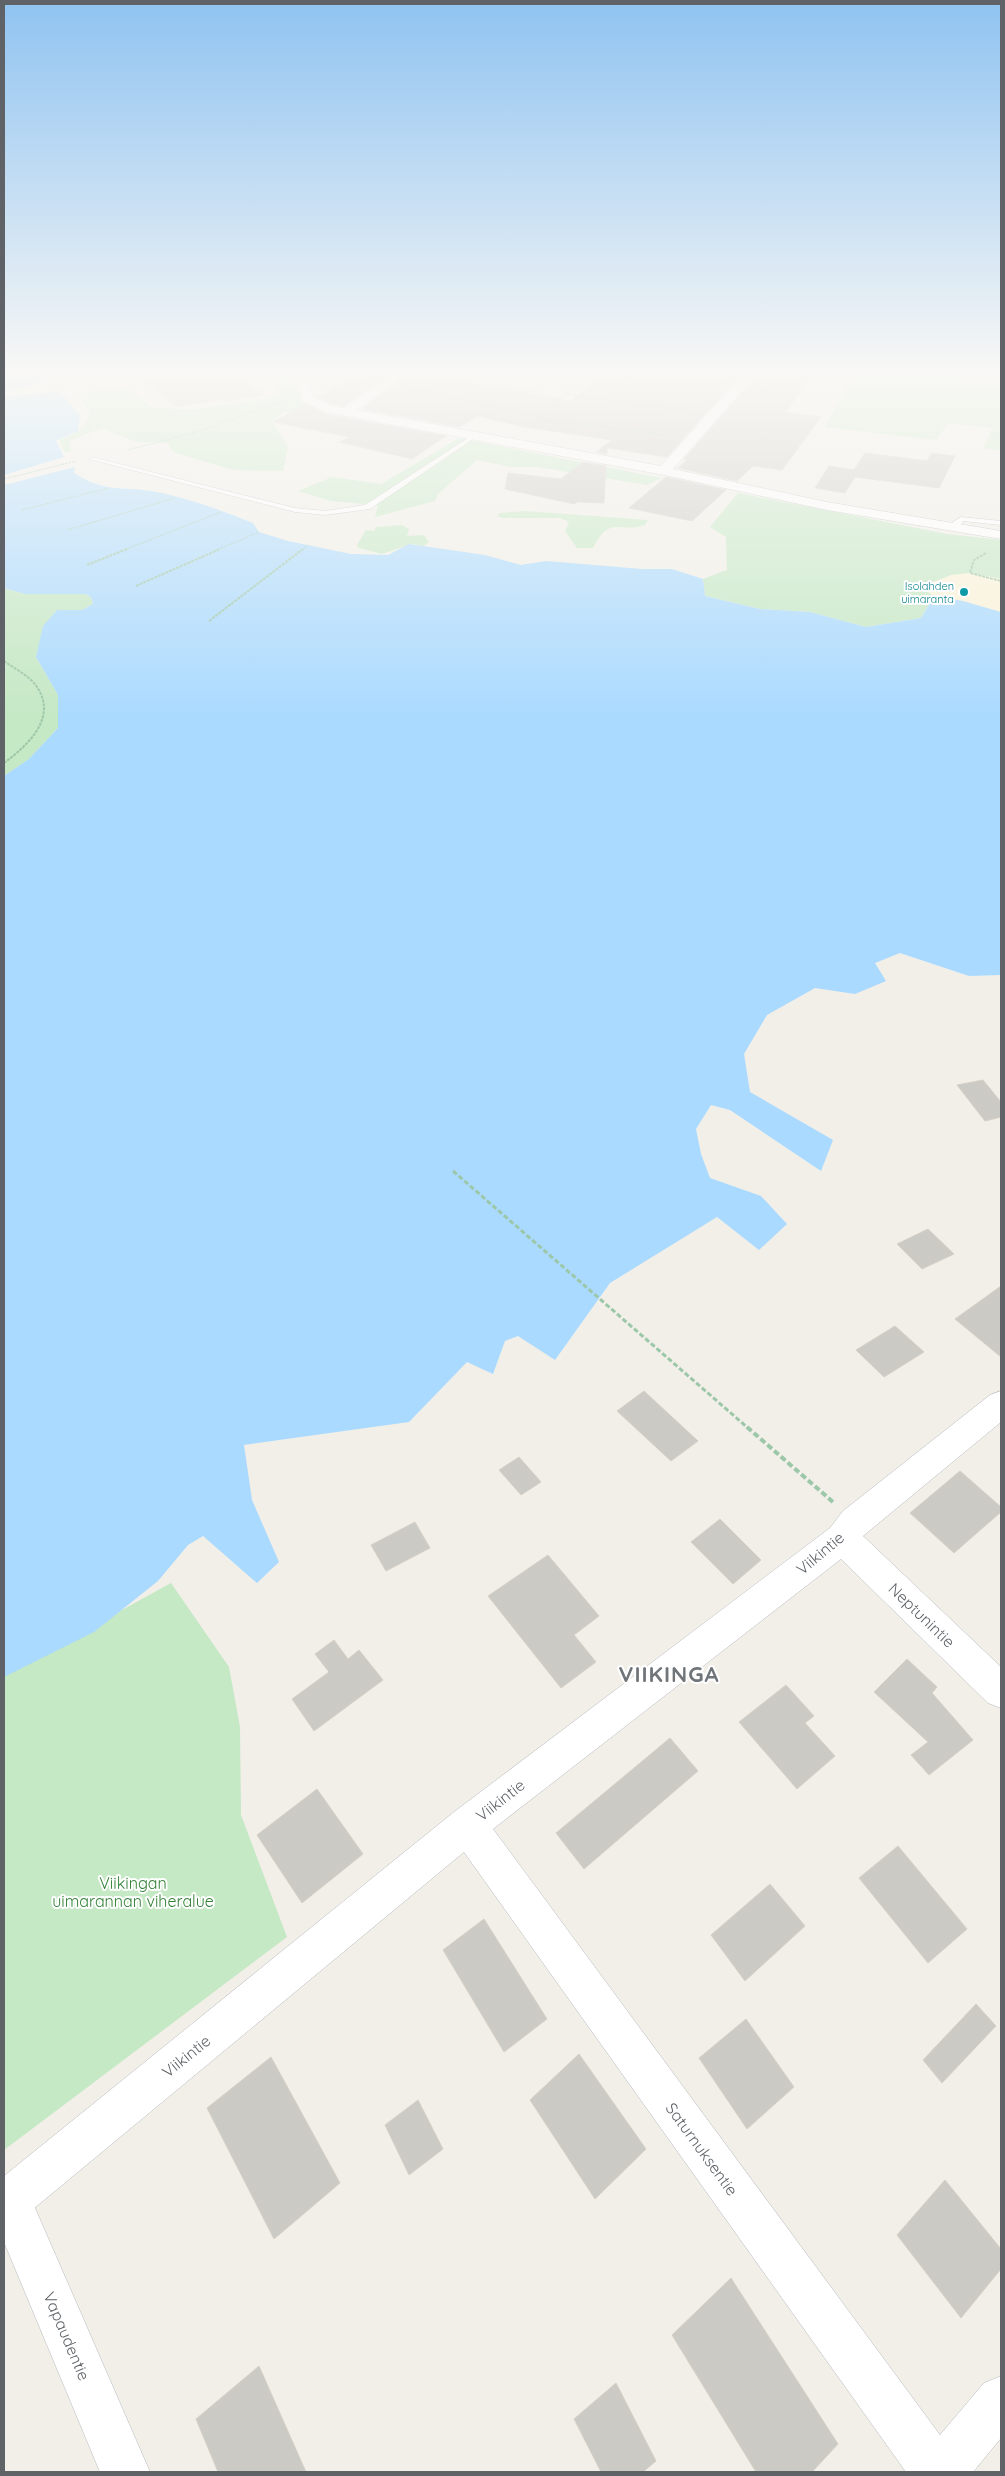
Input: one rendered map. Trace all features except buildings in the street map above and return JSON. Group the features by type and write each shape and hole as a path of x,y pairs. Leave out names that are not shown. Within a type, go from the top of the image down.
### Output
{"street":[{"path":"733,487 770,495 1001,535"},
{"name":"Viikintie","path":"6,2203 467,1825 848,1529 1001,1404"},
{"name":"Neptunintie","path":"848,1529 1001,1691"},
{"name":"Saturnuksentie","path":"467,1825 936,2472"},
{"name":"Vapaudentie","path":"6,2203 125,2472"},
{"path":"941,2472 1001,2400"}],"lane":[{"path":"202,487 295,510 325,513 367,507 398,487"},
{"path":"955,528 957,522 961,519 1001,522"}],"path":[{"path":"22,510 109,488"},
{"path":"67,530 175,498"},
{"path":"87,565 221,512"},
{"path":"136,586 258,532"},
{"path":"209,621 308,545"},
{"path":"986,552 974,560 970,573 1001,581"},
{"path":"4,661 38,688 44,704 41,727 28,744 4,763"},
{"path":"452,1171 594,1294 848,1529"}],"green space":[{"path":"309,487 447,487 438,494 435,501 375,517 378,505 331,501 298,491"},
{"path":"738,493 947,534 1001,540 1001,579 969,575 951,577 932,583 921,587 934,596 921,618 866,627 810,612 760,609 705,596 703,579 727,570 726,537 710,527"},
{"path":"526,511 648,520 645,525 636,527 610,528 599,538 593,548 577,548 565,531 569,522 560,518 503,518 497,516 499,513"},
{"path":"402,525 409,529 407,536 424,535 429,542 424,546 411,544 382,554 359,548 357,545 366,530 374,531 376,527"},
{"path":"4,588 25,594 85,594 91,597 93,604 82,610 57,610 44,626 36,657 58,695 58,728 29,759 4,776"},
{"name":"Viikingan uimarannan viheralue","path":"171,1583 229,1667 240,1727 241,1815 287,1937 4,2150 4,1675"}],"sand":[{"name":"Isolahden uimaranta","path":"970,573 1001,579 1001,612 963,601 934,596 920,587 951,575"}],"water":[{"path":"4,487 106,487 151,491 190,500 253,523 259,532 288,541 351,554 388,555 409,544 485,555 521,565 546,561 642,569 672,569 703,579 705,596 760,609 810,612 866,627 921,618 934,596 963,601 1001,612 1001,975 969,976 900,953 875,963 886,981 855,994 815,988 767,1015 744,1054 750,1092 833,1140 821,1171 730,1110 711,1105 696,1129 701,1154 710,1178 761,1196 787,1224 759,1250 717,1217 610,1283 555,1360 518,1336 505,1341 493,1374 467,1362 409,1422 244,1445 252,1500 279,1562 257,1583 203,1536 188,1545 158,1581 94,1632 4,1677 4,776 29,759 58,728 58,695 36,657 43,626 57,610 82,610 93,604 91,597 85,594 25,594 4,588"}],"place":[{"name":"Isolahden uimaranta","path":"964,592"}],"district":[{"name":"VIIKINGA","path":"669,1674"}]}
